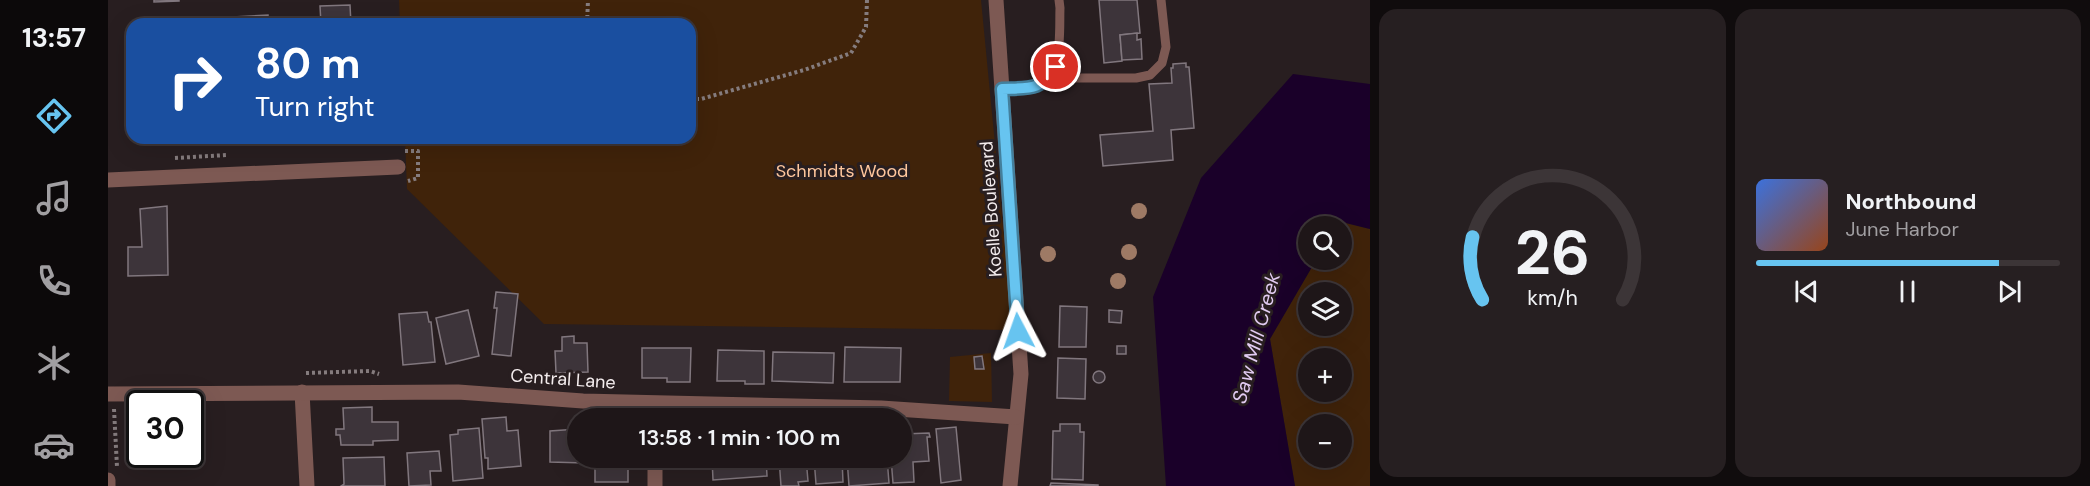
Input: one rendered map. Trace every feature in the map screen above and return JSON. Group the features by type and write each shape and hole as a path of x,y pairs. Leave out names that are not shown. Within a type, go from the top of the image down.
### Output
{"street":[{"name":"Koelle Boulevard","path":"996,0 1021,374 1010,486"},
{"path":"108,180 398,167"},
{"name":"Central Lane","path":"111,399 302,392 458,392 624,408"},
{"path":"302,392 307,486"},
{"name":"Central Lane","path":"912,410 1016,417"},
{"path":"655,468 655,486"}],"lane":[{"path":"1002,89 1036,87 1047,81 1052,74 1056,67 1059,0"},
{"path":"1052,74 1061,78 1136,78 1150,75 1162,63 1166,47 1161,0"}],"path":[{"path":"587,18 588,0"},
{"path":"696,99 804,70 852,53 866,27 867,0"},
{"path":"111,399 111,480"}],"green space":[{"name":"Schmidts Wood","path":"399,0 981,0 1013,330 544,324 407,189 405,144 696,144 696,18 400,18"},
{"path":"1352,225 1370,229 1370,486 1295,486 1270,339 1298,291 1298,336 1352,336 1352,282 1303,282 1310,270 1352,270"},
{"path":"991,353 992,402 949,401 950,357"}],"water":[{"name":"Saw Mill Creek","path":"1293,74 1370,84 1370,229 1352,224 1352,216 1298,216 1298,270 1310,270 1303,282 1298,282 1298,291 1270,339 1295,486 1166,486 1153,297 1201,178"}],"building":[{"path":"154,0 179,0 179,1 154,2"},
{"path":"1099,0 1137,0 1140,33 1120,35 1122,61 1104,63"},
{"path":"350,5 351,18 321,18 320,6"},
{"path":"268,15 268,18 233,17"},
{"path":"1137,33 1137,40 1141,39 1142,59 1122,60 1120,35"},
{"path":"1186,63 1186,67 1189,67 1194,128 1171,130 1173,160 1103,166 1100,135 1153,131 1149,84 1172,83 1173,64"},
{"path":"167,206 168,275 128,276 128,247 142,247 140,209"},
{"path":"496,292 518,294 511,356 492,354 497,308 494,308"},
{"path":"1060,306 1087,307 1086,347 1059,347"},
{"path":"468,310 479,356 446,364 436,318"},
{"path":"1109,310 1122,311 1121,323 1109,322"},
{"path":"427,312 429,322 431,322 435,362 403,365 399,314"},
{"path":"574,336 574,343 587,343 588,372 556,373 555,351 562,351 562,337"},
{"path":"1117,346 1126,346 1126,354 1117,354"},
{"path":"845,347 901,348 900,382 844,382"},
{"path":"642,348 691,348 690,382 667,382 667,378 642,378"},
{"path":"718,350 764,351 764,384 717,381"},
{"path":"773,352 834,353 833,383 772,381"},
{"path":"982,356 984,369 975,369 974,357"},
{"path":"1058,358 1086,359 1085,399 1057,398"},
{"path":"1101,371 1105,377 1101,383 1097,383 1093,375"},
{"path":"372,407 372,422 398,422 398,440 373,441 373,445 341,445 340,435 336,435 336,429 344,429 343,408"},
{"path":"506,417 507,431 518,430 521,466 488,469 482,419"},
{"path":"1060,424 1080,424 1080,432 1084,432 1083,480 1052,479 1053,431 1060,431"},
{"path":"956,427 961,480 941,483 936,429"},
{"path":"479,428 483,478 453,481 450,435 458,434 458,430"},
{"path":"567,430 567,462 550,462 550,431"},
{"path":"929,433 930,437 927,437 929,461 913,462 914,482 893,483 892,468 912,468 912,434"},
{"path":"439,451 441,471 430,471 431,485 409,486 407,453"},
{"path":"384,457 385,486 341,486 344,484 343,458"},
{"path":"595,468 628,468 628,482 595,482"},
{"path":"712,468 767,468 767,476 713,480"},
{"path":"780,468 807,468 808,481 798,482 799,486 781,486"},
{"path":"815,468 842,468 843,482 816,484"},
{"path":"848,468 888,468 889,483 849,486"},
{"path":"1051,483 1098,485 1098,486 1050,486"}],"route":[{"path":"1018,331 1002,89 1036,87 1047,81 1056,67"}]}
